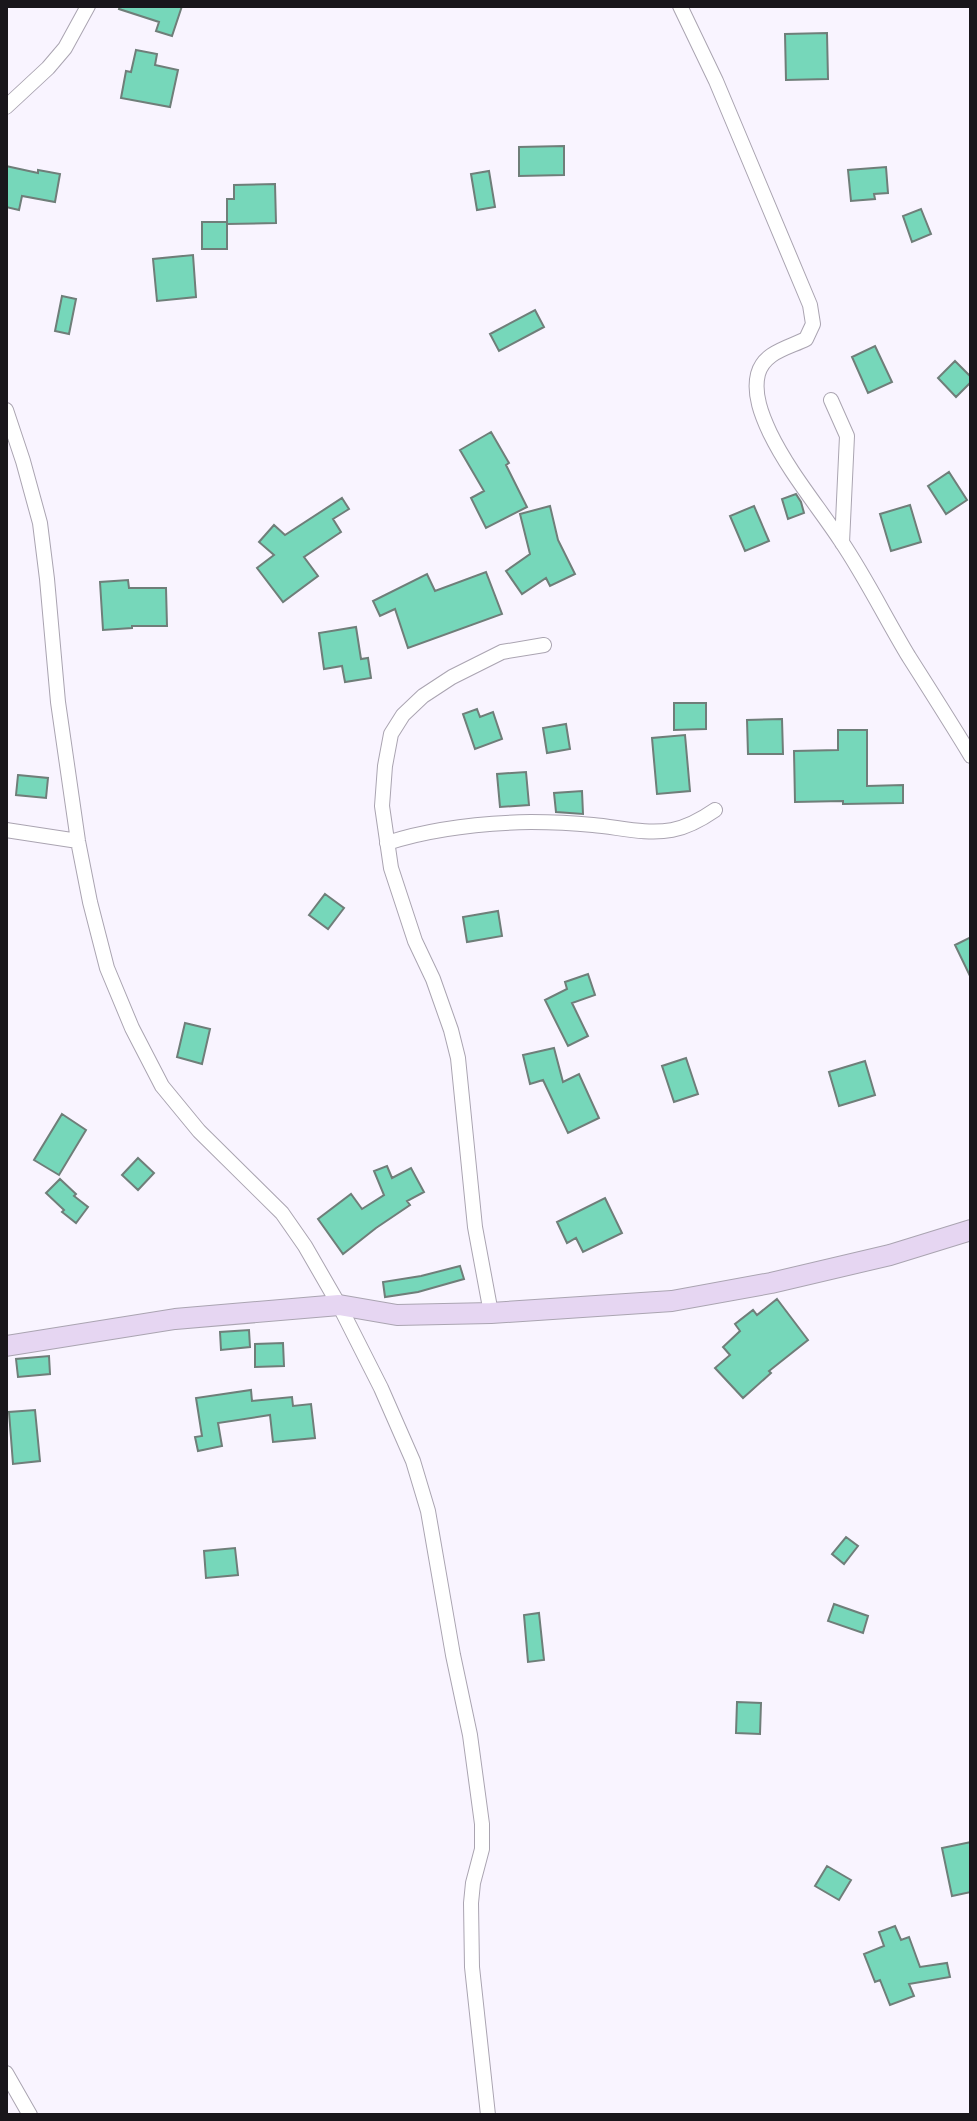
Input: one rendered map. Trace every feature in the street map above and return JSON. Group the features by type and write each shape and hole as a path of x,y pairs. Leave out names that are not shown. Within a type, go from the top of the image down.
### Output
{"street":[{"path":"6,107 65,48 88,6"},
{"path":"680,6 716,81 810,305 813,324 806,339 768,358 759,372 757,391 760,408 787,465 842,543 971,756"},
{"path":"831,400 847,436 842,543"},
{"path":"6,410 40,523 58,702 78,841 107,968 132,1028 162,1086 199,1131 282,1213 305,1246 381,1388 413,1461 428,1511 470,1735 482,1824 482,1849 471,1903 472,1967 488,2115"},
{"path":"491,1313 475,1227 458,1058 451,1030 433,979 415,941 391,868 382,806 385,766 391,734 403,715 423,696 452,677 502,652 544,645"},
{"path":"387,843 433,830 530,822 590,824 659,832 699,821 715,810"},
{"path":"6,830 78,841"},
{"path":"6,1346 175,1319 339,1305 397,1315 491,1313 672,1301 771,1283 890,1255 971,1230"},
{"path":"6,2073 30,2115"}],"building":[{"path":"120,6 182,6 172,36 156,31 159,22 119,9"},
{"path":"827,33 828,79 786,80 785,34"},
{"path":"136,50 157,54 155,65 178,70 170,107 121,98 126,71 131,72"},
{"path":"564,146 564,175 519,176 519,147"},
{"path":"6,166 60,174 55,202 22,196 19,210 6,207"},
{"path":"886,167 888,193 874,194 875,199 851,201 848,170"},
{"path":"489,171 495,207 477,210 471,174"},
{"path":"275,184 276,223 227,224 227,199 234,199 234,185"},
{"path":"921,209 931,234 912,242 903,216"},
{"path":"202,222 227,222 227,249 202,249"},
{"path":"193,255 196,297 157,301 153,259"},
{"path":"62,296 76,299 69,334 55,331"},
{"path":"535,310 544,327 499,351 490,334"},
{"path":"875,346 892,382 868,393 852,357"},
{"path":"955,361 971,377 971,382 956,397 938,378"},
{"path":"491,432 509,463 506,465 527,507 486,528 471,498 484,491 460,450"},
{"path":"949,472 967,500 946,514 928,486"},
{"path":"796,494 804,513 788,519 782,499"},
{"path":"342,498 349,509 333,519 341,532 304,557 318,576 283,602 257,568 274,555 259,542 274,525 285,535"},
{"path":"910,505 921,542 891,551 880,514"},
{"path":"550,506 558,540 575,574 550,586 546,578 522,594 506,571 530,554 520,514"},
{"path":"754,506 769,541 745,551 730,516"},
{"path":"486,572 502,614 408,648 395,609 380,616 373,601 427,574 435,591"},
{"path":"128,580 129,588 166,588 167,626 103,630 100,582"},
{"path":"356,627 361,659 368,658 371,678 345,682 342,666 324,669 319,633"},
{"path":"674,703 706,703 706,729 674,730"},
{"path":"477,709 480,717 493,712 502,739 475,749 463,714"},
{"path":"782,719 783,754 748,754 747,720"},
{"path":"566,724 570,749 547,753 543,728"},
{"path":"838,730 867,730 867,786 903,785 903,803 795,802 794,751 838,750"},
{"path":"685,735 690,791 657,794 652,738"},
{"path":"526,772 529,805 500,807 497,774"},
{"path":"18,775 48,778 46,798 16,795"},
{"path":"582,791 583,814 556,812 554,793"},
{"path":"325,894 344,908 328,929 309,915"},
{"path":"498,911 502,936 467,942 463,917"},
{"path":"971,937 971,978 955,945"},
{"path":"588,974 595,995 572,1003 588,1036 568,1046 545,1000 567,989 565,982"},
{"path":"185,1023 210,1029 202,1064 177,1057"},
{"path":"554,1048 563,1082 579,1074 599,1118 568,1133 543,1080 530,1084 523,1055"},
{"path":"686,1058 698,1094 674,1102 662,1066"},
{"path":"865,1061 875,1095 839,1106 829,1072"},
{"path":"62,1114 86,1130 59,1175 34,1160"},
{"path":"138,1158 154,1173 138,1190 122,1175"},
{"path":"387,1166 392,1178 411,1168 424,1192 407,1201 410,1205 343,1254 318,1219 351,1194 362,1209 384,1195 374,1171"},
{"path":"60,1179 88,1207 76,1223 46,1193"},
{"path":"605,1198 622,1233 583,1252 576,1238 567,1243 557,1222"},
{"path":"460,1266 464,1279 418,1292 385,1297 383,1282"},
{"path":"777,1299 808,1340 769,1371 771,1373 743,1398 715,1368 730,1355 723,1347 740,1331 735,1324 753,1310 757,1315"},
{"path":"249,1330 250,1347 221,1350 220,1332"},
{"path":"283,1343 284,1366 255,1367 255,1344"},
{"path":"49,1356 50,1374 18,1377 16,1359"},
{"path":"251,1390 252,1401 292,1397 293,1406 311,1404 315,1438 273,1442 270,1415 218,1423 222,1446 198,1451 195,1437 202,1436 196,1398"},
{"path":"35,1410 40,1461 13,1464 9,1412"},
{"path":"846,1537 858,1546 844,1564 832,1554"},
{"path":"235,1548 238,1575 206,1578 204,1551"},
{"path":"834,1604 868,1616 863,1633 828,1621"},
{"path":"539,1613 544,1660 528,1662 524,1615"},
{"path":"737,1702 761,1703 760,1734 736,1733"},
{"path":"971,1842 971,1892 952,1896 942,1848"},
{"path":"827,1866 851,1880 839,1900 815,1886"},
{"path":"895,1926 901,1940 909,1937 920,1967 947,1963 950,1977 909,1984 914,1996 890,2005 880,1980 875,1982 864,1954 884,1946 879,1932"}]}
